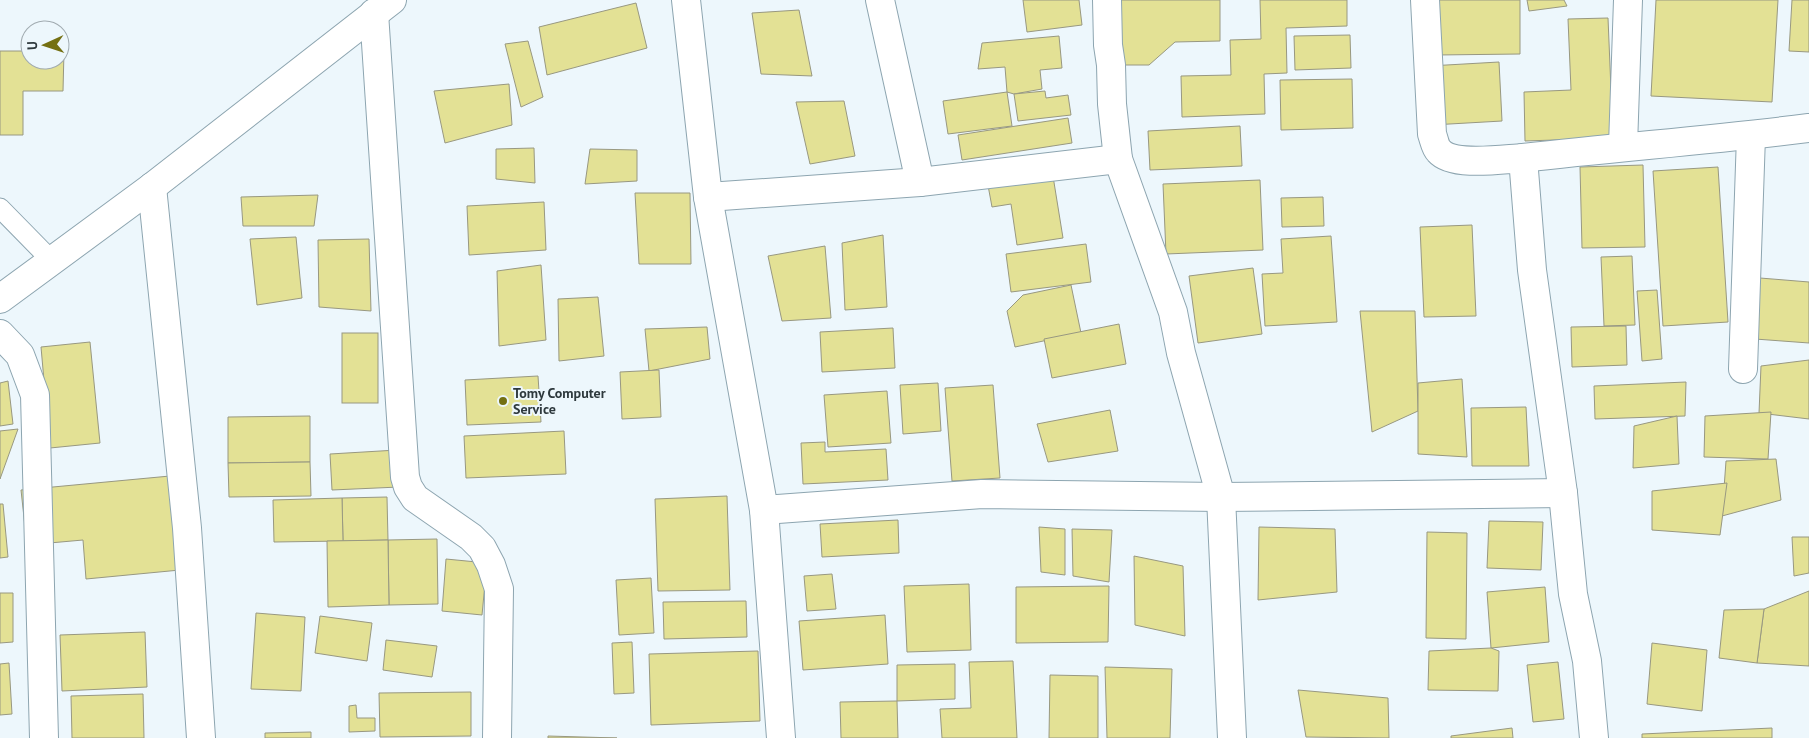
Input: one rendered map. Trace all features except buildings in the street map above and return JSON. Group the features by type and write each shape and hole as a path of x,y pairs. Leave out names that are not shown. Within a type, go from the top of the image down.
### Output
{"street":[{"path":"686,0 708,197 764,510 781,738"},
{"path":"880,0 920,182"},
{"path":"1108,0 1108,45 1118,159 1173,312 1181,353 1221,496 1232,738"},
{"path":"1425,0 1432,134 1439,151 1447,158 1464,161 1523,158 1623,146 1751,136 1809,128"},
{"path":"1623,146 1628,0"},
{"path":"0,299 152,187 383,7"},
{"path":"383,7 405,477 415,498 470,536 482,548 491,565 499,589 496,738"},
{"path":"1743,369 1751,136"},
{"path":"1523,158 1532,270 1562,493 1572,594 1587,661 1594,738"},
{"path":"708,197 920,182 1118,159"},
{"path":"152,187 187,528 201,738"},
{"path":"0,334 20,355 34,396 44,738"},
{"path":"764,510 982,494 1221,496 1562,493"}],"lane":[{"path":"0,208 52,261"}],"place":[{"name":"Tomy Computer Service","path":"503,401"}]}
